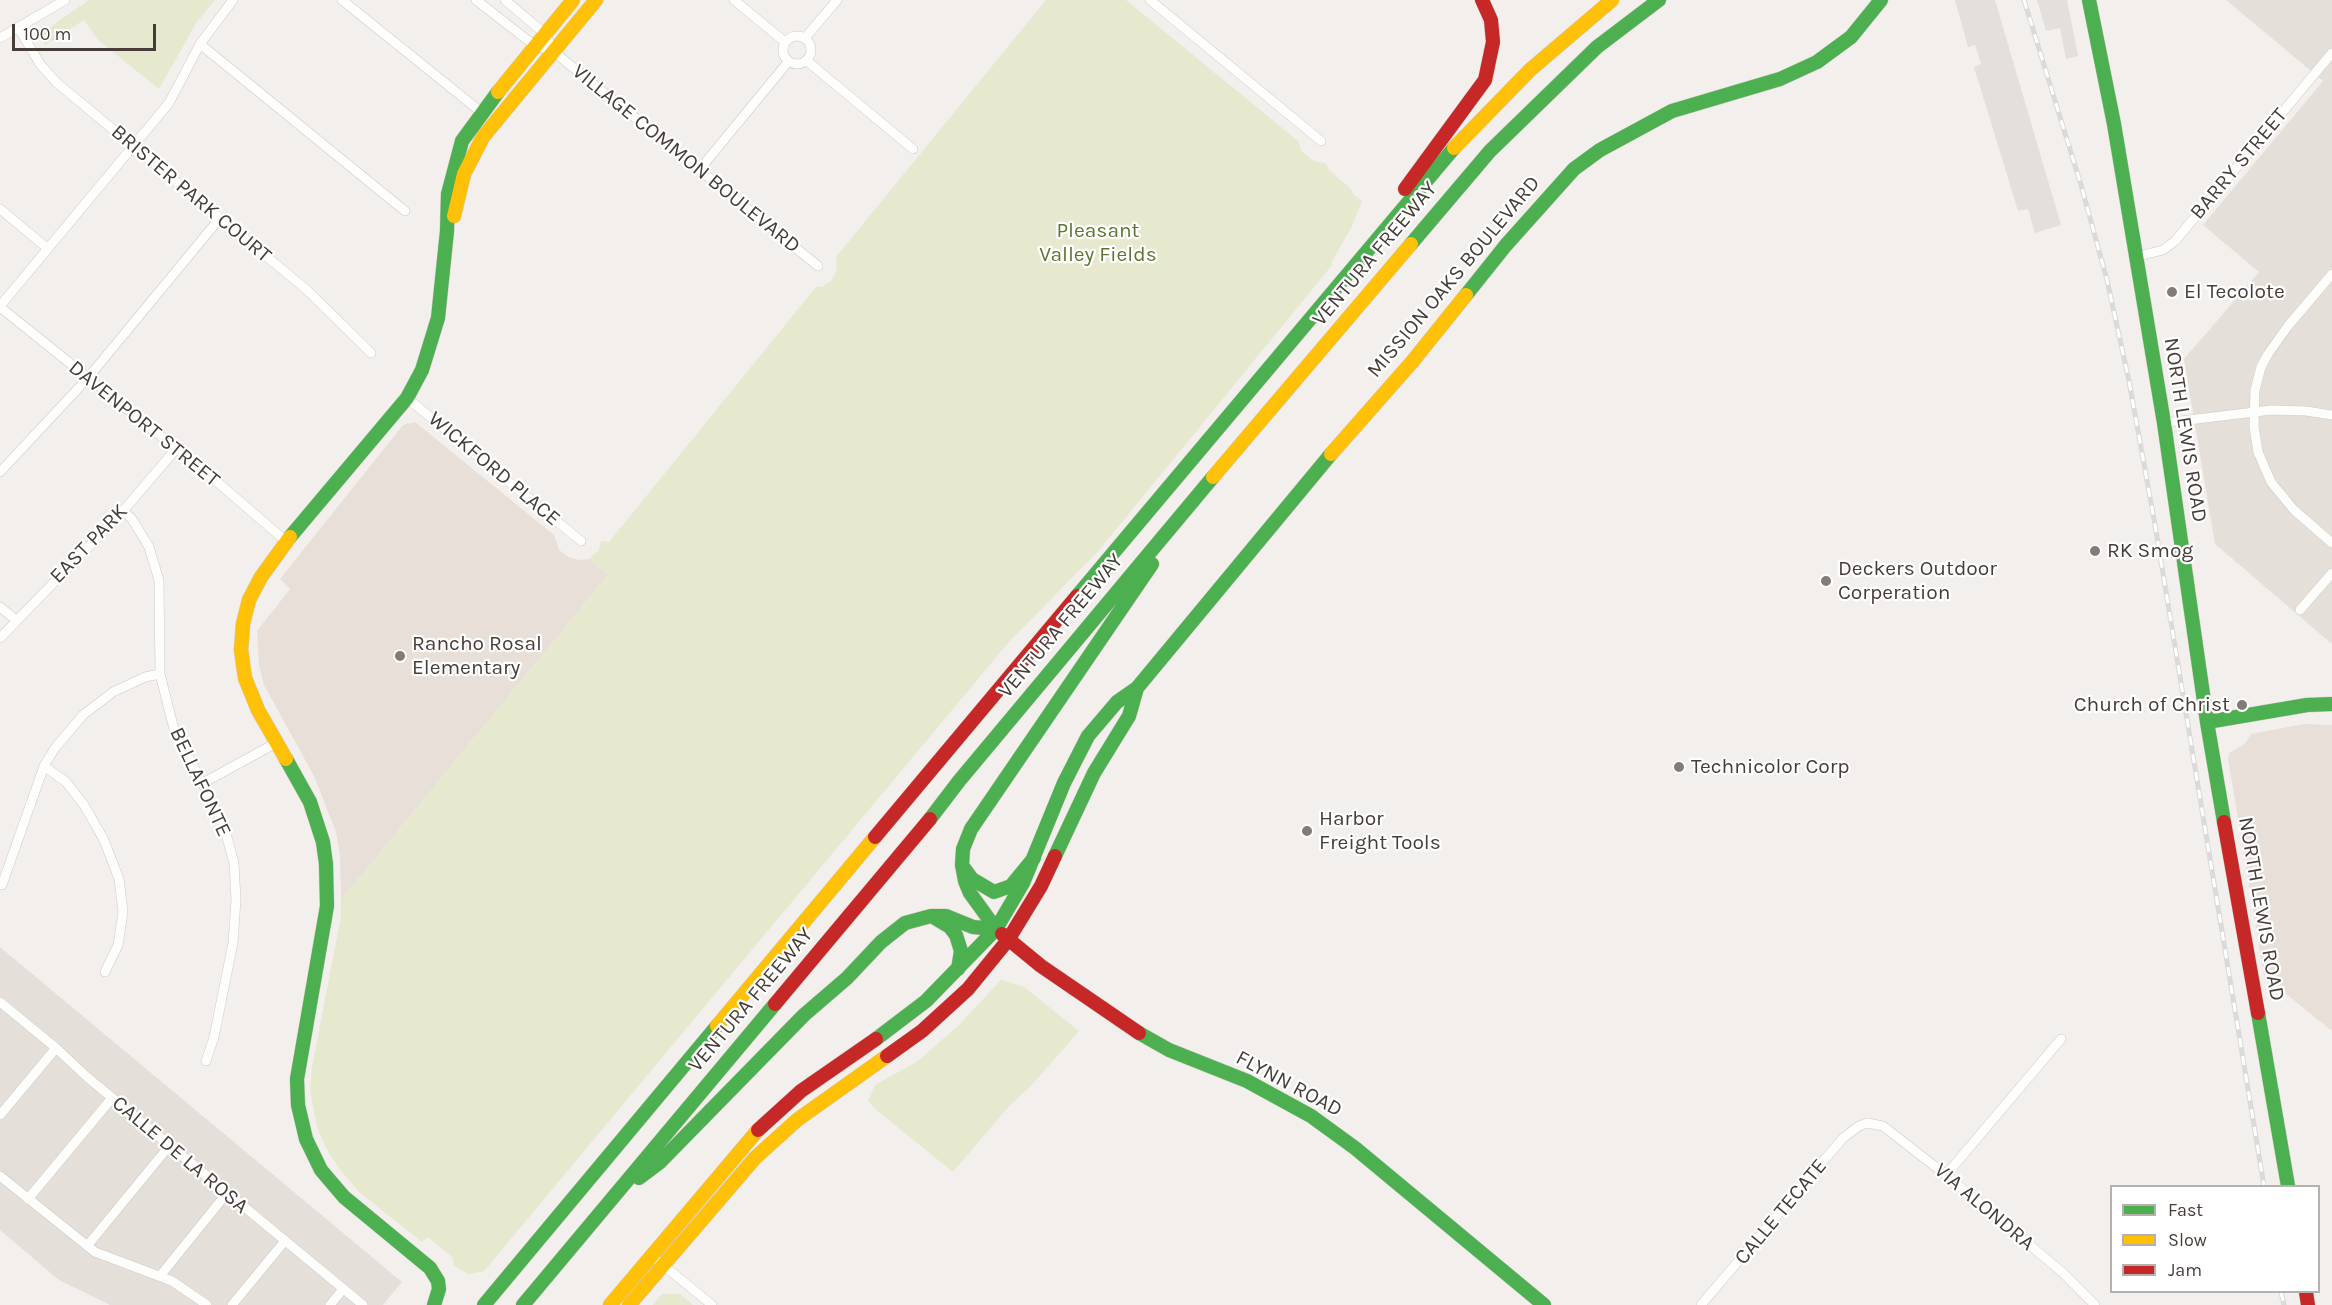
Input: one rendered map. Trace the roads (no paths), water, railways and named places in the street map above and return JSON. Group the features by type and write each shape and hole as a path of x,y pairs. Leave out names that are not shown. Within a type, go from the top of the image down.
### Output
{"main road":[{"path":"434,1305 439,1290 438,1281 430,1268 344,1197 321,1170 306,1139 298,1105 297,1079 327,906 326,864 317,820 310,802 258,710 245,678 241,650 243,624 249,600 278,551 407,398 422,370 438,318 447,231 448,194 462,141 482,112 573,0"},
{"path":"447,231 453,222 460,185 474,151 491,125 596,0"},
{"path":"1353,266 1423,163 1485,80 1493,42 1491,20 1482,0"},
{"name":"VENTURA FREEWAY","path":"484,1305 1428,176 1478,121 1530,70 1612,0"},
{"name":"VENTURA FREEWAY","path":"523,1305 1201,490 1490,151 1597,48 1659,0"},
{"name":"MISSION OAKS BOULEVARD","path":"629,1305 658,1261 743,1146 772,1116 824,1074 900,1022 958,969 996,928 1014,901 1064,783 1088,736 1117,702 1137,688 1303,487 1412,362 1506,245 1574,169 1600,150 1672,111 1780,79 1817,62 1856,32 1881,0"},
{"name":"NORTH LEWIS ROAD","path":"2089,0 2114,124 2163,423 2207,722 2288,1185"},
{"path":"1034,858 1011,886 994,892 972,879 962,865 963,849 971,830 1201,490"},
{"name":"MISSION OAKS BOULEVARD","path":"610,1305 658,1261 761,1153 797,1120 896,1051 968,989 1008,940 1041,886 1094,773 1129,716 1137,688"},
{"path":"2207,722 2288,708 2332,704"},
{"name":"FLYNN ROAD","path":"962,865 970,893 1008,940 1133,1030 1169,1050 1255,1085 1311,1116 1355,1148 1544,1305"},
{"path":"616,1195 659,1163 804,1015 847,978 881,942 905,923 931,916 946,916 973,927 996,928"},
{"path":"931,916 950,927 956,935 961,951 958,969"}],"street":[{"path":"0,38 65,0"},
{"path":"0,307 169,103 200,44 233,0"},
{"path":"342,0 482,112"},
{"name":"VILLAGE COMMON BOULEVARD","path":"476,0 535,46 554,51"},
{"name":"VILLAGE COMMON BOULEVARD","path":"505,0 545,34 554,51 818,267"},
{"path":"734,0 785,42"},
{"path":"805,38 837,0"},
{"path":"1150,0 1321,141"},
{"name":"BRISTER PARK COURT","path":"19,28 40,64 57,83 307,290 371,353"},
{"path":"792,36 805,38 812,51 807,61 796,65 788,62 783,55 785,42 792,36"},
{"path":"200,44 405,211"},
{"name":"BARRY STREET","path":"2135,257 2163,250 2175,241 2332,53"},
{"path":"807,61 913,149"},
{"path":"700,169 788,62"},
{"path":"0,209 47,248"},
{"path":"0,471 87,379 220,218"},
{"path":"2332,274 2288,326 2268,354 2259,374 2254,411 2258,452 2271,482 2294,510 2332,543"},
{"name":"DAVENPORT STREET","path":"0,307 287,542"},
{"name":"WICKFORD PLACE","path":"407,398 581,541"},
{"path":"2163,423 2254,411 2306,411 2332,415"},
{"name":"EAST PARK","path":"0,638 123,511 176,449"},
{"name":"BELLAFONTE","path":"123,511 132,519 149,546 159,580 160,674 174,729 223,823 234,863 236,900 233,943 214,1037 206,1061"},
{"path":"2300,610 2332,573"},
{"path":"0,607 16,620"},
{"path":"2,885 44,766 55,748 83,715 113,692 145,677 160,674"},
{"path":"203,783 276,743"},
{"path":"44,766 66,782 84,805 104,840 119,879 123,912 118,945 105,972"},
{"name":"CALLE DE LA ROSA","path":"0,1002 284,1242 363,1305"},
{"path":"1946,1175 2061,1039"},
{"path":"0,1115 56,1048"},
{"path":"28,1199 112,1098"},
{"name":"VIA ALONDRA","path":"1864,1124 1883,1126 1946,1175 2062,1272 2095,1305"},
{"name":"CALLE TECATE","path":"1701,1305 1843,1138 1864,1124"},
{"path":"87,1246 170,1145"},
{"path":"0,1176 102,1256 160,1275 183,1287 207,1305"},
{"path":"160,1275 227,1193"},
{"path":"232,1305 284,1242"},
{"path":"658,1261 712,1305"},
{"path":"330,1305 343,1289"}],"railway":[{"path":"2024,0 2081,185 2107,280 2129,381 2155,525 2264,1185"},
{"path":"2281,1293 2284,1305"}],"place":[{"name":"El Tecolote","path":"2172,292"},
{"name":"RK Smog","path":"2095,551"},
{"name":"Deckers Outdoor Corperation","path":"1826,581"},
{"name":"Rancho Rosal Elementary","path":"400,656"},
{"name":"Church of Christ","path":"2242,705"},
{"name":"Technicolor Corp","path":"1679,767"},
{"name":"Harbor Freight Tools","path":"1307,831"}],"park label":[{"name":"Pleasant Valley Fields","path":"1098,243"}]}
